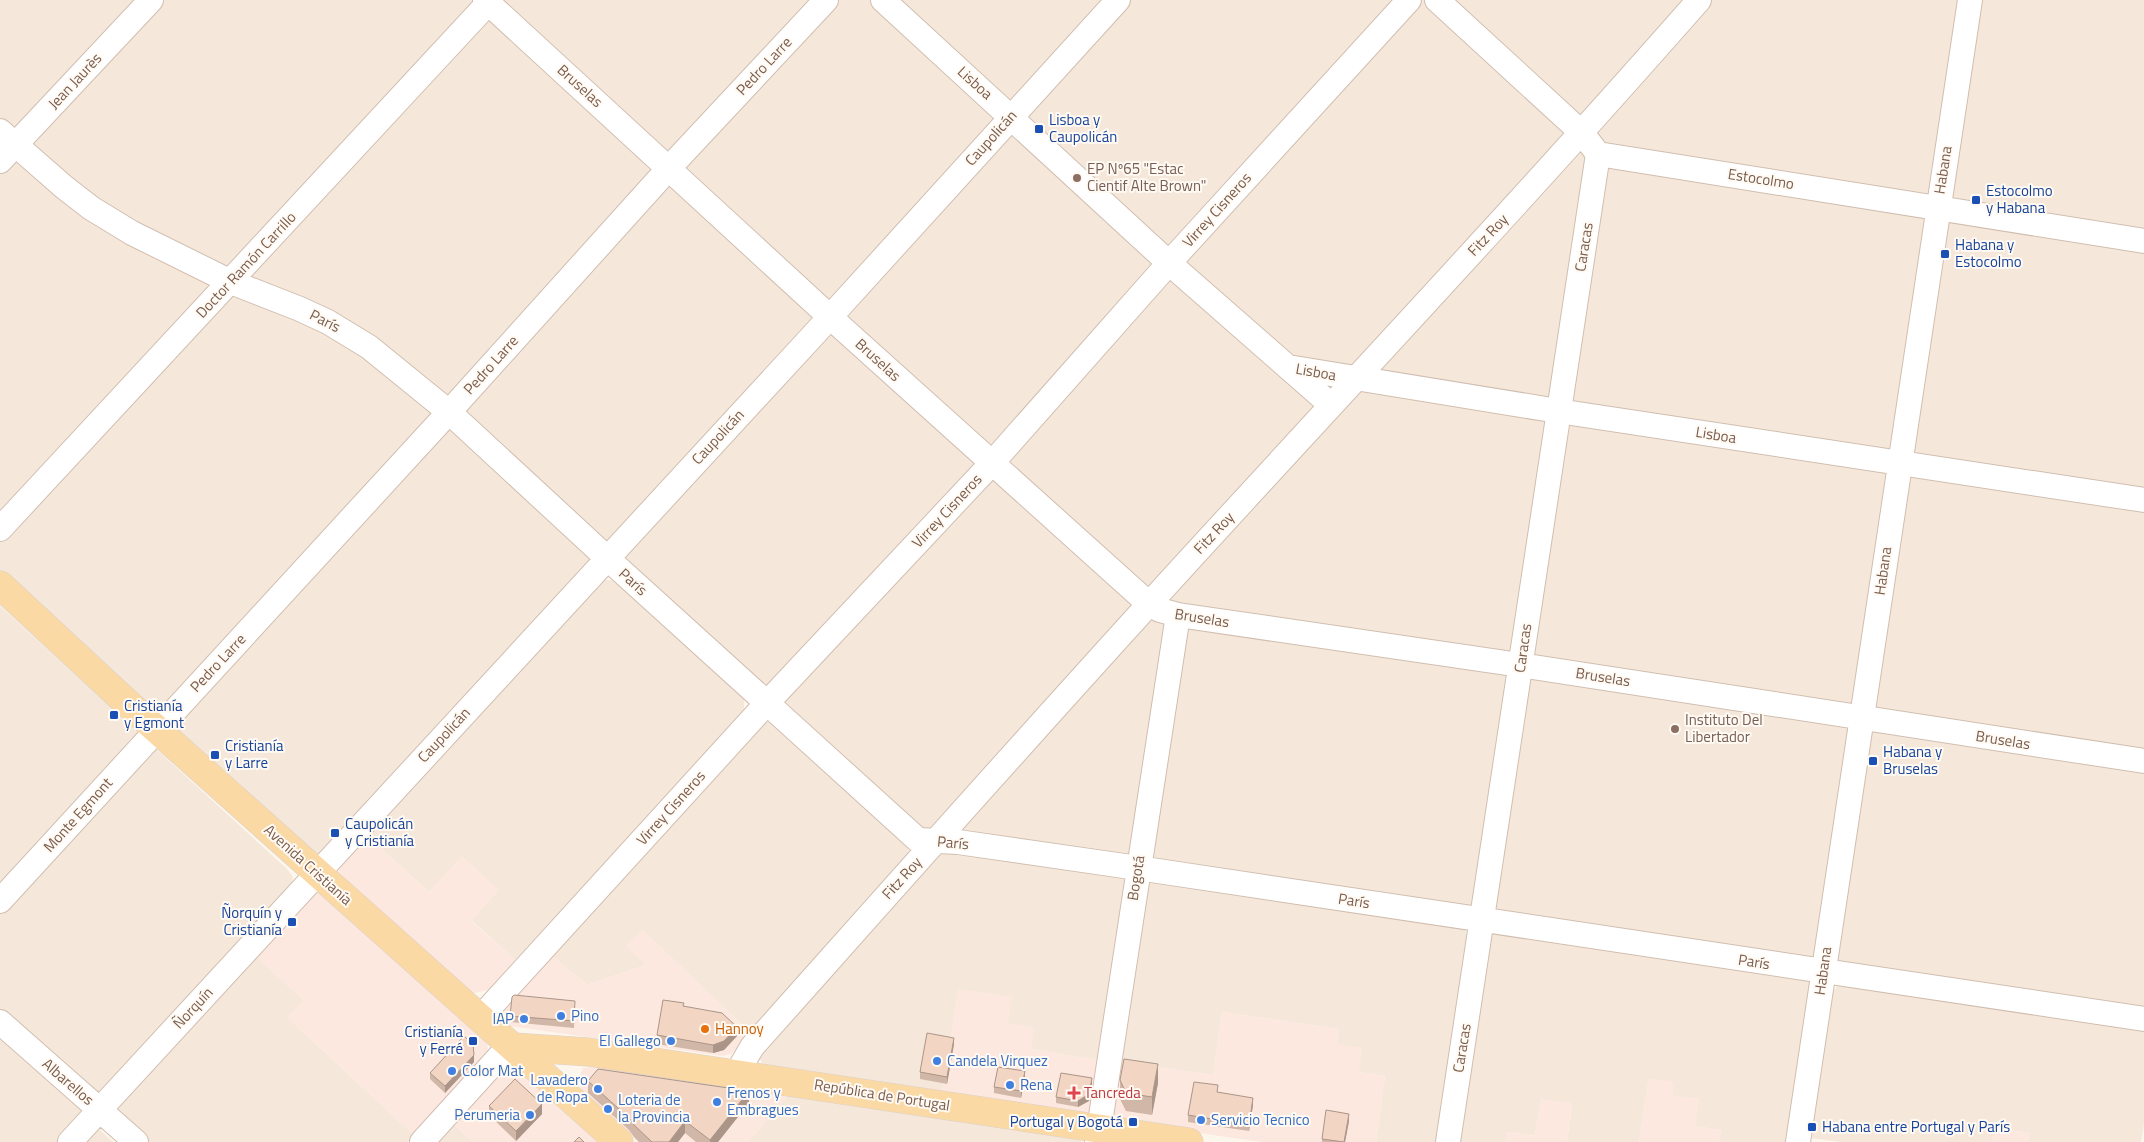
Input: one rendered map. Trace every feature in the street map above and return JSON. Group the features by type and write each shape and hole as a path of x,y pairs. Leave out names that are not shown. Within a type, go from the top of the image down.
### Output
{"main road":[{"name":"Avenida Cristianía","path":"0,586 157,730 619,1142"},
{"name":"República de Portugal","path":"514,1047 588,1052 737,1073 1098,1135 1190,1142"}],"street":[{"name":"Jean Jaurès","path":"5,146 150,0"},
{"name":"Pedro Larre","path":"157,730 449,412 669,168 826,0"},
{"name":"Lisboa","path":"883,0 1169,263 1331,406"},
{"name":"Caupolicán","path":"317,873 830,317 1118,0"},
{"name":"Virrey Cisneros","path":"480,1018 767,704 993,462 1169,263 1409,0"},
{"path":"1437,0 1582,133 1598,154"},
{"name":"Fitz Roy","path":"737,1073 752,1047 936,841 1149,604 1582,133 1699,0"},
{"name":"Habana","path":"1798,1142 1937,207 1970,0"},
{"name":"Bruselas","path":"488,1 830,317 1149,604 1160,610 1178,615 1520,664 2144,761"},
{"name":"Doctor Ramón Carrillo","path":"0,529 231,282 488,1"},
{"name":"París","path":"5,146 91,208 132,233 231,282 300,308 351,334 449,412 918,840 958,842 1138,868 2144,1019"},
{"name":"Estocolmo","path":"1598,154 2144,241"},
{"name":"Caracas","path":"1448,1142 1598,154"},
{"name":"Lisboa","path":"1288,367 1354,380 2144,500"},
{"name":"Bogotá","path":"1098,1135 1178,615"},
{"name":"Monte Egmont","path":"0,901 157,730"},
{"name":"Ñorquín","path":"70,1142 317,873"},
{"name":"Albarellos","path":"0,1022 136,1142"},
{"path":"422,1142 500,1056 514,1047"}],"shaded area":[{"path":"0,0 1105,0 329,850 318,854 309,852 0,573"},
{"path":"1123,0 1690,0 934,828 918,826 624,558 625,549"},
{"path":"1713,0 2144,0 2144,1010 963,831 964,824"},
{"path":"603,580 611,580 619,584 744,696 744,708 741,717 515,960 471,920 462,857 429,892 365,834"},
{"path":"0,606 287,869 293,877 291,888 84,1115 113,1142 0,1142"},
{"path":"770,722 906,842 909,852 904,862 751,1033 642,930 646,965 587,985 546,951 757,724"},
{"path":"365,834 429,892 462,856 499,890 471,921 515,960 488,990 474,993 468,991 339,871 340,863"},
{"path":"943,848 1121,871 1128,880 1100,1061 1031,1049 1008,1024 959,989 942,1091 768,1067 762,1063 759,1057 760,1050"},
{"path":"1147,881 1464,927 1469,941 1440,1142 1376,1142 1385,1076 1358,1072 1337,1044 1339,1029 1222,1012 1213,1075 1116,1061"},
{"path":"320,893 486,1041 488,1047 486,1058 414,1135 288,1018 304,1000 252,953 312,894"},
{"path":"642,930 751,1033 731,1054 723,1056 509,1026 501,1019 500,1012 546,951 587,985 646,965 626,946"},
{"path":"1501,930 1803,973 1813,982 1789,1142 1719,1142 1721,1130 1695,1126 1672,1095 1649,1078 1639,1142 1567,1142 1572,1104 1541,1099 1535,1136 1508,1132 1506,1142 1458,1142 1488,940 1494,933"},
{"path":"252,953 304,1000 288,1018 414,1135 408,1142 148,1142 120,1117 114,1107"},
{"path":"1838,985 2144,1027 2144,1124 2141,1142 2028,1142 2029,1133 1994,1128 1992,1142 1841,1142 1811,1138 1830,996"},
{"path":"958,989 1012,997 1008,1023 1034,1028 1031,1049 1100,1061 1090,1111 1083,1113 942,1091"},
{"path":"1222,1012 1339,1029 1337,1044 1362,1048 1359,1072 1385,1076 1376,1142 1262,1142 1121,1122 1111,1111 1116,1061 1213,1075"},
{"path":"602,1066 789,1094 748,1142 638,1142 582,1090 578,1079 583,1068"},
{"path":"508,1067 515,1069 598,1142 474,1142 452,1123 500,1070"},
{"path":"1649,1078 1674,1082 1673,1095 1699,1099 1695,1126 1721,1130 1719,1142 1639,1142"},
{"path":"789,1094 1077,1138 1082,1142 748,1142"},
{"path":"1541,1099 1572,1103 1567,1142 1506,1142 1508,1132 1535,1136"},
{"path":"452,1123 474,1142 436,1142"},
{"path":"1994,1128 2029,1133 2028,1142 1992,1142"}],"building":[{"path":"514,995 575,1001 574,1021 510,1016 512,997"},
{"path":"663,1000 684,1003 683,1006 722,1013 737,1027 724,1041 713,1045 657,1035"},
{"name":"Candela Virquez","path":"927,1033 954,1038 947,1077 920,1072"},
{"name":"Color Mat","path":"464,1036 473,1044 474,1055 445,1086 430,1073"},
{"path":"1124,1059 1158,1064 1152,1097 1126,1093 1120,1080"},
{"name":"Rena","path":"998,1067 1025,1071 1021,1091 994,1087"},
{"path":"598,1069 749,1091 710,1140 685,1121 669,1142 652,1142 629,1118 588,1081"},
{"name":"Tancreda","path":"1061,1073 1092,1078 1089,1094 1078,1101 1056,1097"},
{"path":"515,1079 542,1104 516,1131 489,1106"},
{"path":"1194,1082 1218,1085 1217,1092 1253,1098 1249,1125 1188,1115"},
{"path":"1326,1110 1349,1114 1344,1142 1322,1139"},
{"path":"579,1137 584,1142 574,1142"}],"place":[{"name":"Lisboa y Caupolicán","path":"1039,129"},
{"name":"EP Nº65 \"Estac Cientif Alte Brown\"","path":"1077,178"},
{"name":"Estocolmo y Habana","path":"1976,200"},
{"name":"Habana y Estocolmo","path":"1945,254"},
{"name":"Cristianía y Egmont","path":"114,715"},
{"name":"Instituto Del Libertador","path":"1675,729"},
{"name":"Cristianía y Larre","path":"215,755"},
{"name":"Habana y Bruselas","path":"1873,761"},
{"name":"Caupolicán y Cristianía","path":"335,833"},
{"name":"Ñorquín y Cristianía","path":"292,922"},
{"name":"Pino","path":"561,1016"},
{"name":"IAP","path":"524,1019"},
{"name":"Hannoy","path":"705,1029"},
{"name":"Cristianía y Ferré","path":"473,1041"},
{"name":"El Gallego","path":"671,1041"},
{"name":"Candela Virquez","path":"937,1061"},
{"name":"Color Mat","path":"452,1071"},
{"name":"Rena","path":"1010,1085"},
{"name":"Lavadero de Ropa","path":"598,1089"},
{"name":"Tancreda","path":"1074,1093"},
{"name":"Frenos y Embragues","path":"717,1102"},
{"name":"Loteria de la Provincia","path":"608,1109"},
{"name":"Perumeria","path":"530,1115"},
{"name":"Servicio Tecnico","path":"1201,1120"},
{"name":"Portugal y Bogotá","path":"1133,1122"},
{"name":"Habana entre Portugal y París","path":"1812,1127"}]}
